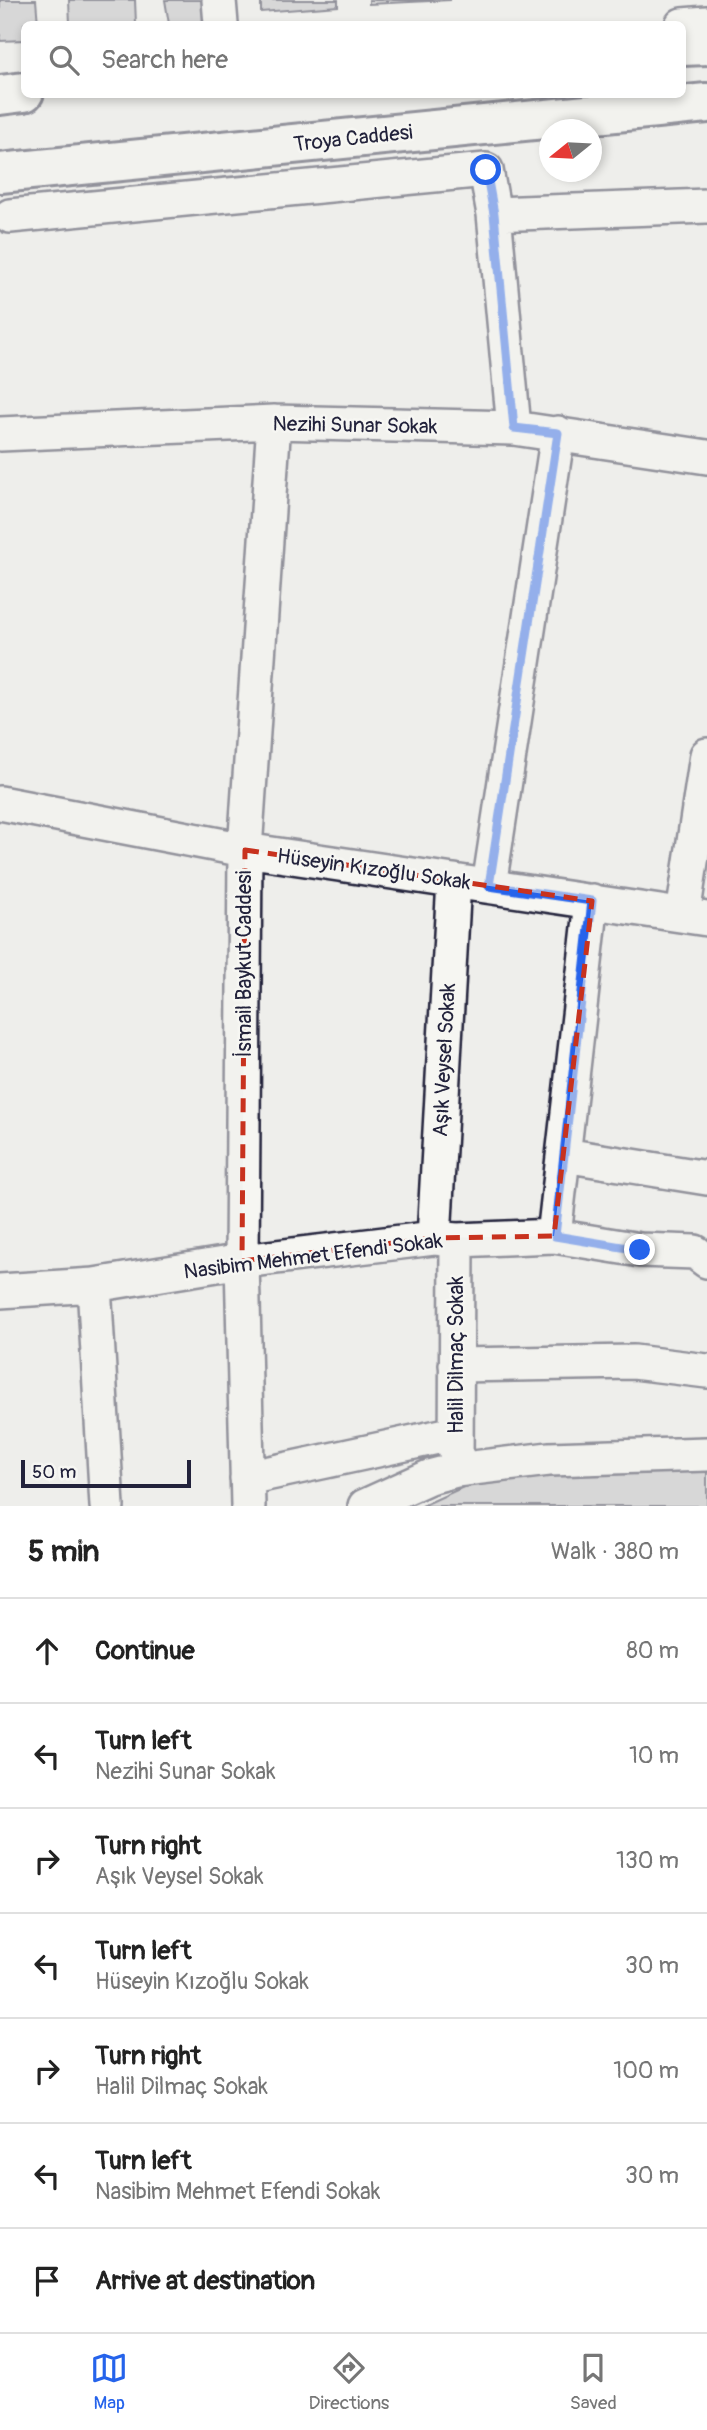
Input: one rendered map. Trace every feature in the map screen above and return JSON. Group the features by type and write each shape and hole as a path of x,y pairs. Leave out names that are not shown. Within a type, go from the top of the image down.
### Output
{"main road":[{"path":"686,46 707,45"},
{"path":"0,95 21,92"},
{"name":"Troya Caddesi","path":"0,173 707,103"}],"street":[{"path":"219,0 221,21"},
{"path":"686,25 707,23"},
{"path":"10,216 486,170 494,214 514,428"},
{"path":"494,214 707,206"},
{"name":"Nezihi Sunar Sokak","path":"0,434 274,422 514,428 707,457"},
{"name":"İsmail Baykut Caddesi","path":"248,1492 242,1261 245,850 274,422"},
{"path":"489,886 558,433"},
{"path":"695,917 707,755"},
{"name":"Hüseyin Kızoğlu Sokak","path":"0,803 245,850 695,917"},
{"name":"Aşık Veysel Sokak","path":"445,1239 454,881"},
{"path":"555,1236 592,901"},
{"path":"564,1155 707,1178"},
{"name":"Nasibim Mehmet Efendi Sokak","path":"0,1291 94,1285 242,1261 445,1239 555,1236 640,1250 695,1252 707,1261"},
{"name":"Halil Dilmaç Sokak","path":"445,1239 456,1365 456,1470"},
{"path":"94,1285 107,1506"},
{"path":"456,1365 634,1362 707,1371"},
{"path":"248,1492 456,1433"},
{"path":"365,1506 429,1477 456,1470 549,1459 707,1454"}],"highlighted area":[{"path":"245,850 592,901 554,1236 434,1238 242,1261"}],"building":[{"path":"0,0 36,0 38,21 21,21 21,40 0,41"},
{"path":"69,0 135,0 136,21 70,21"},
{"path":"165,0 205,0 205,21 168,21"},
{"path":"261,0 338,0 338,6 261,12"},
{"path":"369,0 451,0 369,4"},
{"path":"707,1464 707,1506 422,1506 494,1473"}],"route":[{"path":"486,170 494,214 514,428 558,433 489,886 592,901 555,1236 640,1250"}]}
